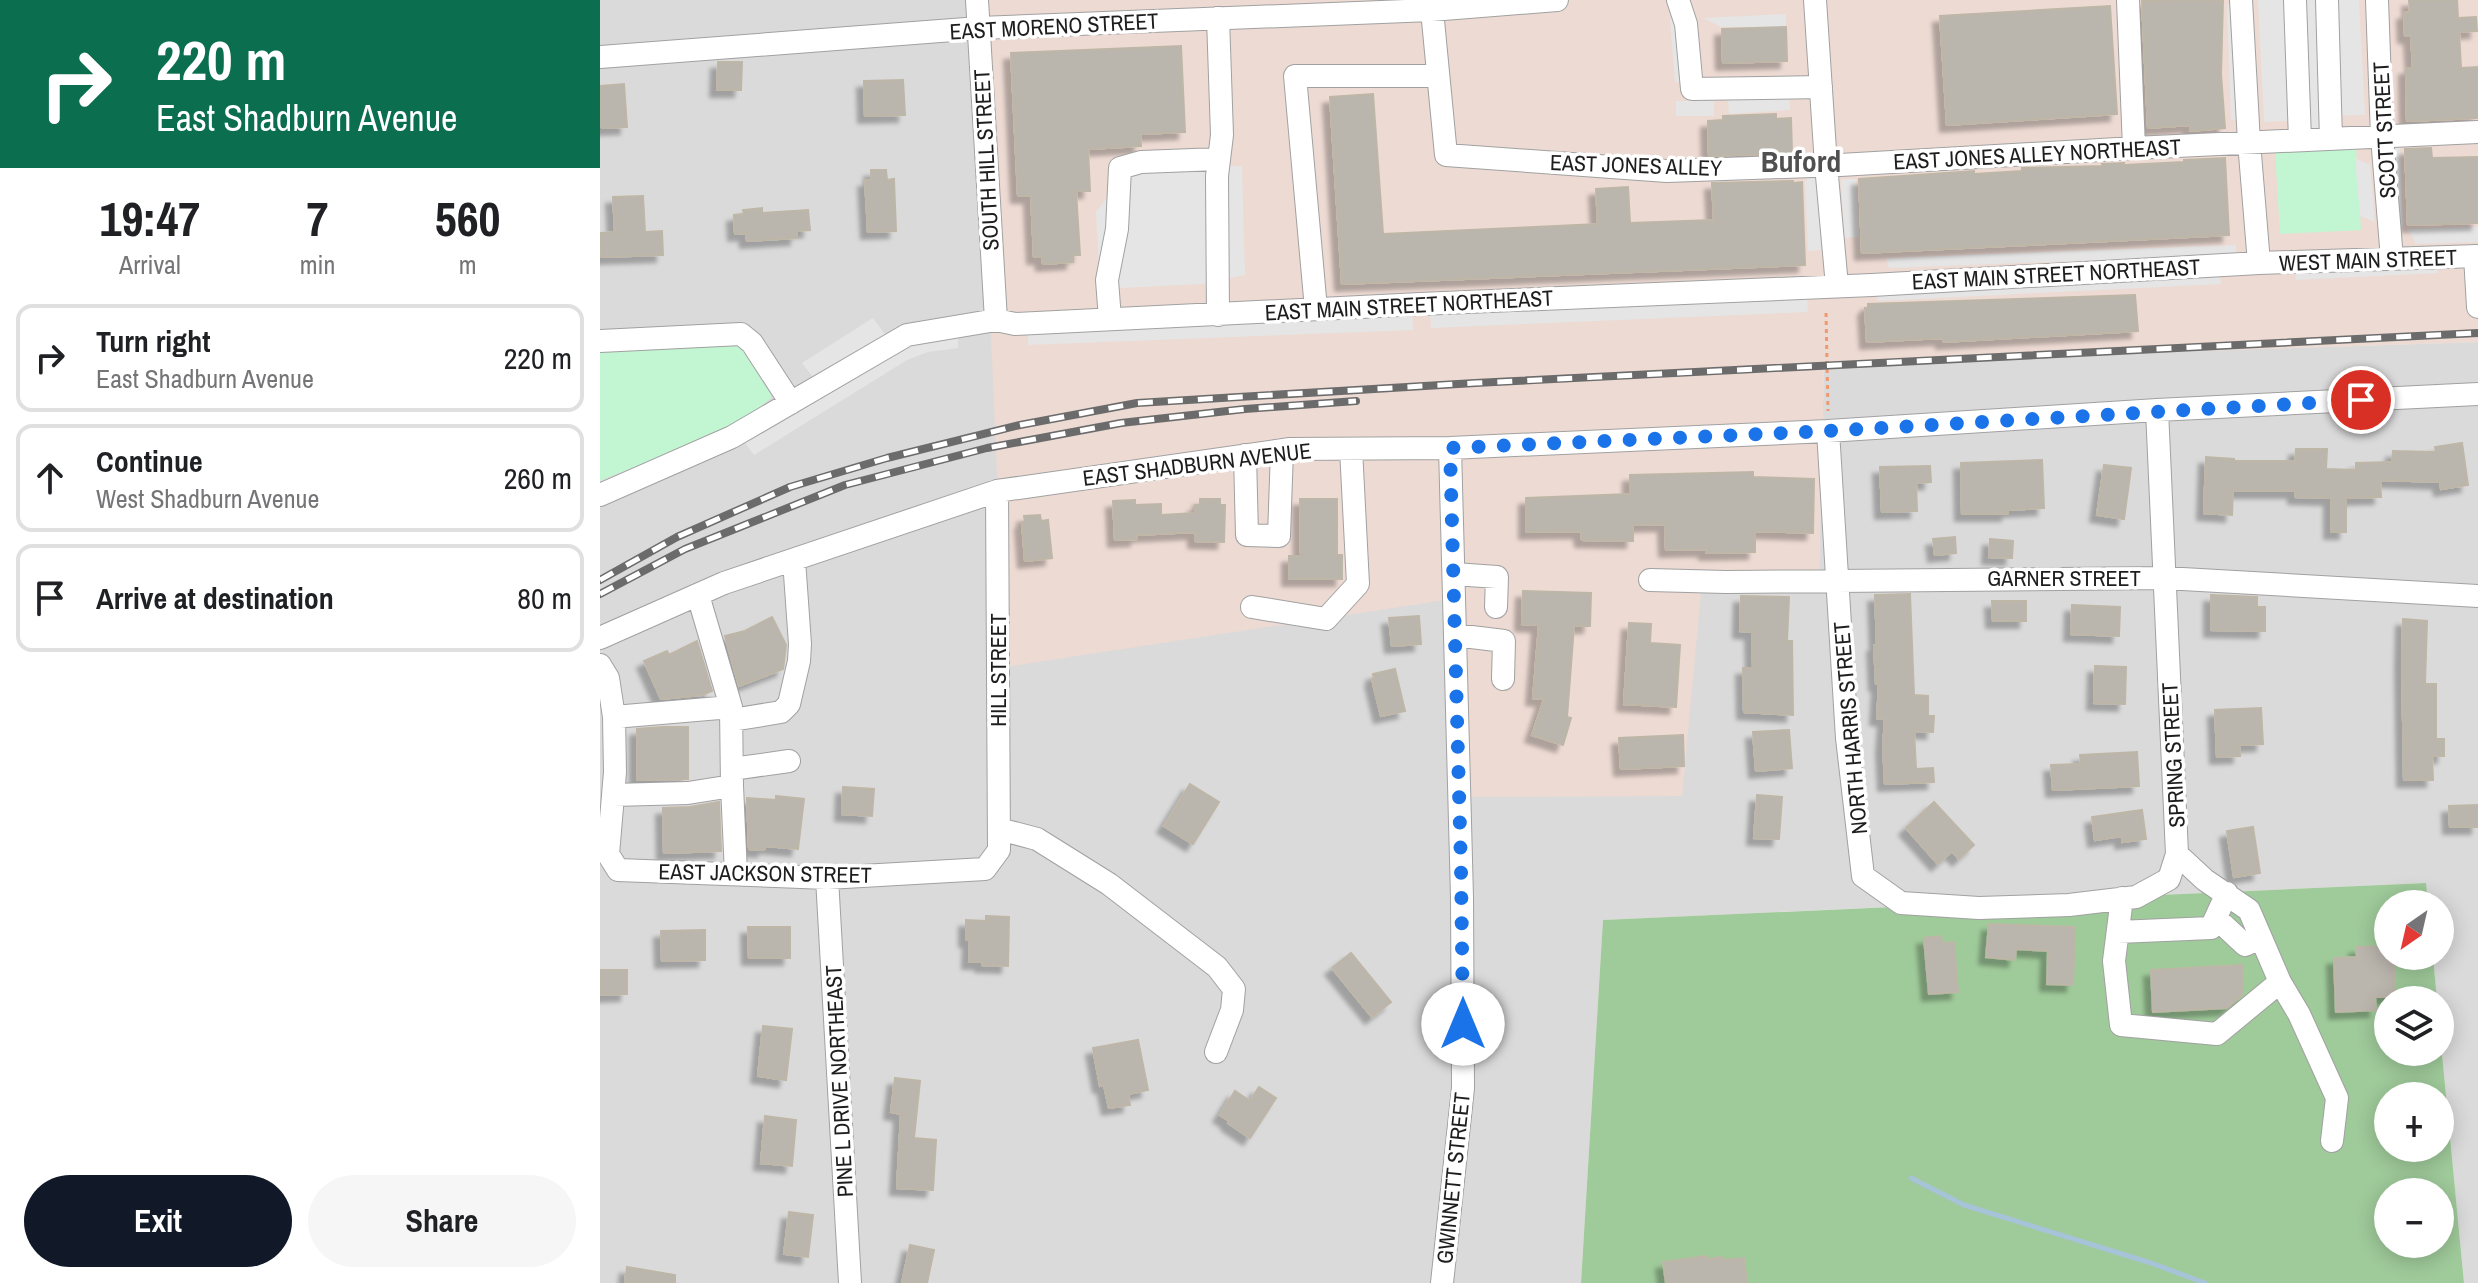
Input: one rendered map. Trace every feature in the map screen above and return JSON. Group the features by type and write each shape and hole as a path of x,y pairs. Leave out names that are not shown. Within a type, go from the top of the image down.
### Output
{"street":[{"name":"SOUTH HILL STREET","path":"977,0 996,320"},
{"name":"EAST MORENO STREET","path":"600,57 979,28 1218,18 1351,6 1557,0"},
{"path":"1678,0 1686,24 1692,89 1821,87"},
{"path":"1815,0 1837,286"},
{"path":"2128,0 2134,148"},
{"path":"2241,0 2259,263"},
{"path":"2295,0 2300,140"},
{"path":"2327,0 2331,139"},
{"name":"SCOTT STREET","path":"2377,0 2382,137 2392,259"},
{"path":"1316,309 1295,76 1438,76 1431,5"},
{"path":"1218,18 1222,135 1217,176 1218,315"},
{"name":"EAST JONES ALLEY","path":"1438,76 1446,155 1667,171 1826,165"},
{"name":"EAST JONES ALLEY NORTHEAST","path":"1826,165 2478,132"},
{"path":"1110,319 1107,280 1117,229 1120,168 1141,162 1219,159"},
{"path":"2476,256 2478,307"},
{"name":"WEST MAIN STREET","path":"2259,263 2476,256"},
{"name":"EAST MAIN STREET NORTHEAST","path":"600,495 732,437 907,335 996,320 1015,324 1218,315 2259,263"},
{"path":"600,341 741,334 752,343 791,403"},
{"name":"EAST SHADBURN AVENUE","path":"600,638 698,595 997,491 1282,450 1450,448 1828,431 2478,394"},
{"name":"SPRING STREET","path":"2157,410 2177,854 2205,880 2249,910 2280,982 2299,1014 2337,1098 2332,1141"},
{"name":"NORTH HARRIS STREET","path":"1828,431 1847,738 1863,876 1901,903 1979,908 2069,905 2122,898"},
{"name":"GWINNETT STREET","path":"1442,1283 1463,1088 1462,897 1450,448"},
{"path":"1252,607 1326,619 1358,584 1351,449"},
{"path":"1245,455 1247,535 1279,536 1282,450"},
{"name":"HILL STREET","path":"997,491 999,839"},
{"path":"614,717 781,712 789,704 799,661 794,560"},
{"path":"1454,574 1497,577 1496,607"},
{"name":"GARNER STREET","path":"1650,580 2165,578 2478,596"},
{"path":"698,595 732,714 736,874"},
{"path":"1455,635 1504,641 1503,679"},
{"path":"600,665 608,678 614,717 613,795 688,793 789,761"},
{"name":"EAST JACKSON STREET","path":"613,795 608,854 618,870 827,878 985,869 999,839"},
{"path":"999,839 1037,839 1109,884 1217,967 1234,989 1232,1010 1216,1052"},
{"path":"2177,854 2169,879 2136,897 2122,898 2114,961 2121,1025 2217,1034 2280,982"},
{"name":"PINE L DRIVE NORTHEAST","path":"827,878 850,1283"},
{"path":"2213,923 2227,893"},
{"path":"2118,932 2213,923 2245,945 2261,938"}],"path":[{"path":"1826,313 1828,431"}],"shaded area":[{"path":"600,0 977,0 1445,600 1703,571 1819,572 1824,363 2478,342 2478,1283 2464,1283 2452,1162 2454,1082 2445,1082 2443,1066 2454,1066 2454,986 2436,986 2434,970 2454,970 2454,890 2426,890 2425,883 1603,920 1581,1283 600,1283"},
{"path":"977,0 2478,0 2478,342 1824,363 1819,572 1703,571 1682,796 1451,797 1445,600 1005,667"},
{"path":"2234,0 2241,63 2231,70 2237,70 2239,120 2231,120 2227,5"},
{"path":"2258,0 2359,0 2365,115 2324,116 2324,131 2305,132 2304,120 2264,122"},
{"path":"1786,14 1786,27 1721,27 1703,18"},
{"path":"1677,18 1682,82 1675,82 1670,19"},
{"path":"1789,95 1790,110 1729,114 1728,99"},
{"path":"1676,101 1714,101 1714,116 1676,116"},
{"path":"2392,145 2400,145 2403,226 2395,226"},
{"path":"2355,158 2370,165 2375,222 2360,216"},
{"path":"1242,166 1245,275 1202,284 1100,289 1096,212 1129,168"},
{"path":"1818,172 1821,250 1808,251 1805,181"},
{"path":"1841,179 1856,179 1859,237 1844,238"},
{"path":"2478,227 2478,242 2416,244 2408,229"},
{"path":"2236,245 2236,255 1889,268 1886,258"},
{"path":"2437,264 2438,273 2296,280 2295,271"},
{"path":"2220,276 2221,284 1877,301 1877,293"},
{"path":"1807,298 1808,312 1431,328 1430,313"},
{"path":"1412,314 1413,330 1028,345 1028,330"},
{"path":"873,318 894,347 958,333 958,348 928,352 907,360 754,455 745,443 823,390 802,363"}],"green space":[{"path":"2356,147 2361,230 2280,234 2275,150"},
{"path":"741,342 772,384 771,398 752,413 711,436 600,481 600,348"},
{"path":"2426,883 2427,890 2374,890 2374,970 2434,970 2436,986 2374,986 2374,1066 2443,1066 2445,1082 2374,1082 2374,1162 2452,1162 2454,1178 2374,1178 2374,1258 2454,1258 2454,1179 2464,1283 1581,1283 1603,920"}],"building":[{"path":"2223,0 2221,74 2225,128 2190,131 2191,125 2148,128 2142,1"},
{"path":"2409,0 2457,0 2458,18 2476,17 2477,31 2459,32 2461,68 2478,67 2478,118 2407,121 2406,68 2413,68 2411,36 2405,36 2404,13 2410,12"},
{"path":"2110,6 2117,114 1947,125 1940,16"},
{"path":"1786,27 1787,61 1723,63 1722,29"},
{"path":"1181,46 1185,132 1140,134 1141,146 1088,149 1090,191 1076,191 1080,255 1073,255 1073,262 1043,264 1042,257 1034,257 1031,196 1018,196 1011,53"},
{"path":"718,62 742,62 741,90 717,90"},
{"path":"903,80 905,115 865,116 864,81"},
{"path":"624,84 627,127 602,128 600,86"},
{"path":"1373,94 1383,234 1598,224 1596,189 1628,187 1630,223 1714,220 1712,183 1793,181 1802,182 1805,265 1342,284 1330,97"},
{"path":"1776,114 1776,119 1791,118 1792,153 1709,156 1708,121 1723,120 1723,116"},
{"path":"2431,148 2432,158 2478,157 2478,223 2408,225 2405,149"},
{"path":"2225,158 2229,235 1862,253 1859,179"},
{"path":"871,170 886,170 887,180 894,179 896,231 868,232 865,180 871,180"},
{"path":"643,196 645,232 662,231 663,255 601,257 600,233 615,232 613,197"},
{"path":"762,208 762,213 808,210 810,230 797,231 797,238 747,241 746,233 735,234 734,215 744,214 743,210"},
{"path":"2135,295 2138,331 1943,342 1943,338 1867,342 1865,308 1868,304"},
{"path":"2462,443 2468,485 2441,489 2440,482 2380,480 2381,497 2346,498 2346,532 2331,532 2331,498 2295,497 2295,491 2233,491 2232,515 2204,513 2206,457 2234,461 2295,461 2296,449 2327,449 2326,469 2356,470 2356,463 2392,462 2393,451 2436,452 2435,447"},
{"path":"2042,460 2044,508 2008,510 2008,514 1962,514 1961,463"},
{"path":"2104,465 2131,468 2124,519 2097,515"},
{"path":"1930,466 1931,482 1916,483 1917,511 1882,512 1880,467"},
{"path":"1753,472 1753,477 1814,479 1813,533 1755,531 1755,552 1706,553 1706,549 1666,550 1665,524 1633,525 1633,541 1582,540 1581,531 1526,532 1526,498 1630,494 1630,475"},
{"path":"1200,499 1220,499 1220,505 1225,505 1224,542 1195,541 1195,532 1137,535 1137,539 1115,540 1113,501 1135,500 1135,505 1161,504 1161,515 1195,513 1195,505 1200,505"},
{"path":"1300,499 1337,499 1337,555 1342,555 1342,579 1289,579 1289,556 1301,556"},
{"path":"1040,515 1041,521 1048,520 1052,558 1025,561 1022,522 1025,522 1024,516"},
{"path":"1955,537 1956,553 1935,555 1933,539"},
{"path":"1990,539 2013,541 2012,558 1989,557"},
{"path":"1523,591 1591,593 1590,626 1574,626 1567,717 1571,718 1563,745 1532,735 1544,699 1533,698 1539,625 1522,624"},
{"path":"1910,594 1914,695 1928,696 1928,716 1934,716 1933,732 1914,731 1916,769 1933,768 1934,782 1885,784 1885,719 1877,718 1879,684 1876,684 1874,645 1877,645 1875,595"},
{"path":"2211,595 2257,597 2257,607 2265,607 2265,631 2211,630"},
{"path":"1741,596 1789,597 1787,641 1792,641 1793,715 1744,712 1743,668 1753,668 1752,632 1740,631"},
{"path":"1992,601 2026,601 2026,621 1993,621"},
{"path":"2072,605 2120,607 2119,636 2071,634"},
{"path":"1419,616 1421,644 1392,646 1389,618"},
{"path":"772,617 786,645 783,669 739,686 725,636 745,631"},
{"path":"2403,619 2427,621 2425,684 2436,684 2436,739 2444,739 2444,756 2432,756 2433,780 2404,780"},
{"path":"1629,623 1651,624 1650,643 1680,645 1676,707 1624,704"},
{"path":"697,641 712,691 702,695 661,699 644,661 667,651 669,655"},
{"path":"2095,666 2126,667 2125,704 2094,703"},
{"path":"1395,669 1405,711 1381,716 1373,674"},
{"path":"2261,708 2263,744 2239,745 2240,756 2217,757 2215,710"},
{"path":"688,727 688,779 637,780 637,729"},
{"path":"1789,730 1792,768 1756,771 1753,732"},
{"path":"1683,735 1684,766 1621,769 1619,738"},
{"path":"2137,752 2139,786 2053,790 2051,765 2081,764 2080,755"},
{"path":"1190,784 1219,802 1193,844 1164,826"},
{"path":"843,787 874,789 872,816 842,814"},
{"path":"1757,795 1782,797 1779,839 1754,838"},
{"path":"776,796 804,799 798,849 765,846 764,850 749,849 747,798 776,800"},
{"path":"719,802 721,851 664,853 663,808"},
{"path":"1934,802 1974,845 1959,859 1952,851 1938,864 1906,828"},
{"path":"2478,805 2478,827 2450,827 2449,806"},
{"path":"2142,810 2146,839 2122,842 2122,836 2095,840 2092,817"},
{"path":"2253,827 2260,873 2234,877 2227,831"},
{"path":"986,916 1009,917 1008,966 969,962 970,940 966,940 966,920 986,921"},
{"path":"1989,924 2075,927 2073,985 2047,984 2048,951 2016,949 2015,960 1986,957"},
{"path":"748,927 790,927 790,958 749,958"},
{"path":"705,930 705,960 662,961 661,931"},
{"path":"1941,936 1942,943 1954,942 1958,992 1929,994 1924,938"},
{"path":"2374,946 2374,970 2394,970 2395,986 2374,986 2374,1010 2336,1012 2334,958 2357,957 2356,947"},
{"path":"1351,953 1391,1002 1372,1017 1332,968"},
{"path":"2242,965 2243,994 2227,1008 2153,1012 2151,970"},
{"path":"600,970 627,970 627,994 600,995"},
{"path":"763,1026 792,1029 786,1080 758,1076"},
{"path":"1138,1040 1148,1090 1128,1094 1130,1105 1109,1108 1104,1085 1100,1086 1093,1048"},
{"path":"895,1078 920,1081 914,1138 936,1140 933,1190 897,1188 901,1114 891,1112"},
{"path":"1259,1087 1276,1098 1250,1138 1220,1115 1235,1091 1250,1101"},
{"path":"765,1116 796,1120 792,1166 761,1163"},
{"path":"789,1212 813,1215 808,1257 784,1254"},
{"path":"910,1245 934,1250 927,1283 902,1283"},
{"path":"1707,1256 1707,1259 1723,1257 1723,1260 1744,1258 1747,1283 1666,1283 1663,1262"},
{"path":"627,1267 675,1275 675,1283 625,1283"}],"waterway":[{"path":"1911,1178 1964,1205 2151,1263 2205,1283"}],"railway":[{"path":"600,580 677,537 790,487 887,458 1020,425 1137,403 2478,333"},
{"path":"600,594 685,549 845,485 987,448 1121,423 1356,401"}],"district":[{"name":"Buford","path":"1801,162"}],"route":[{"path":"1463,1024 1450,448 1828,431 2361,400"}]}
